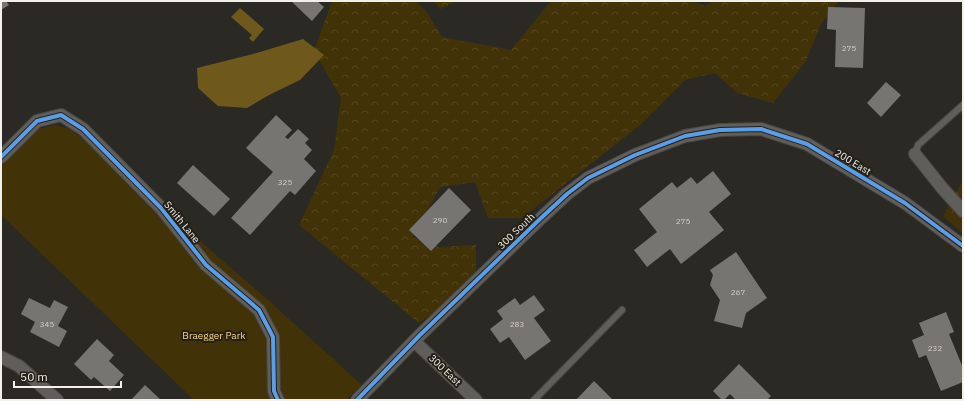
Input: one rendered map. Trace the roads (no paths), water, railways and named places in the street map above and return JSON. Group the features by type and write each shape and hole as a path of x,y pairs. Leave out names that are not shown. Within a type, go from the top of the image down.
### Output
{"street":[{"name":"Smith Lane","path":"1,157 37,121 61,115 83,129 161,208 206,265 259,310 273,337 274,391 278,400"},
{"name":"200 East","path":"720,130 761,129 807,144 905,203 963,246"},
{"name":"300 South","path":"357,400 414,341 540,219 567,194 588,178 635,155 686,136 720,130"},
{"path":"915,154 963,211"},
{"name":"300 East","path":"414,341 476,400"},
{"path":"1,357 19,366 57,400"}],"lane":[{"path":"915,154 918,145 963,105"},
{"path":"534,400 622,310"}],"park label":[{"name":"Braegger Park","path":"214,335"}]}
